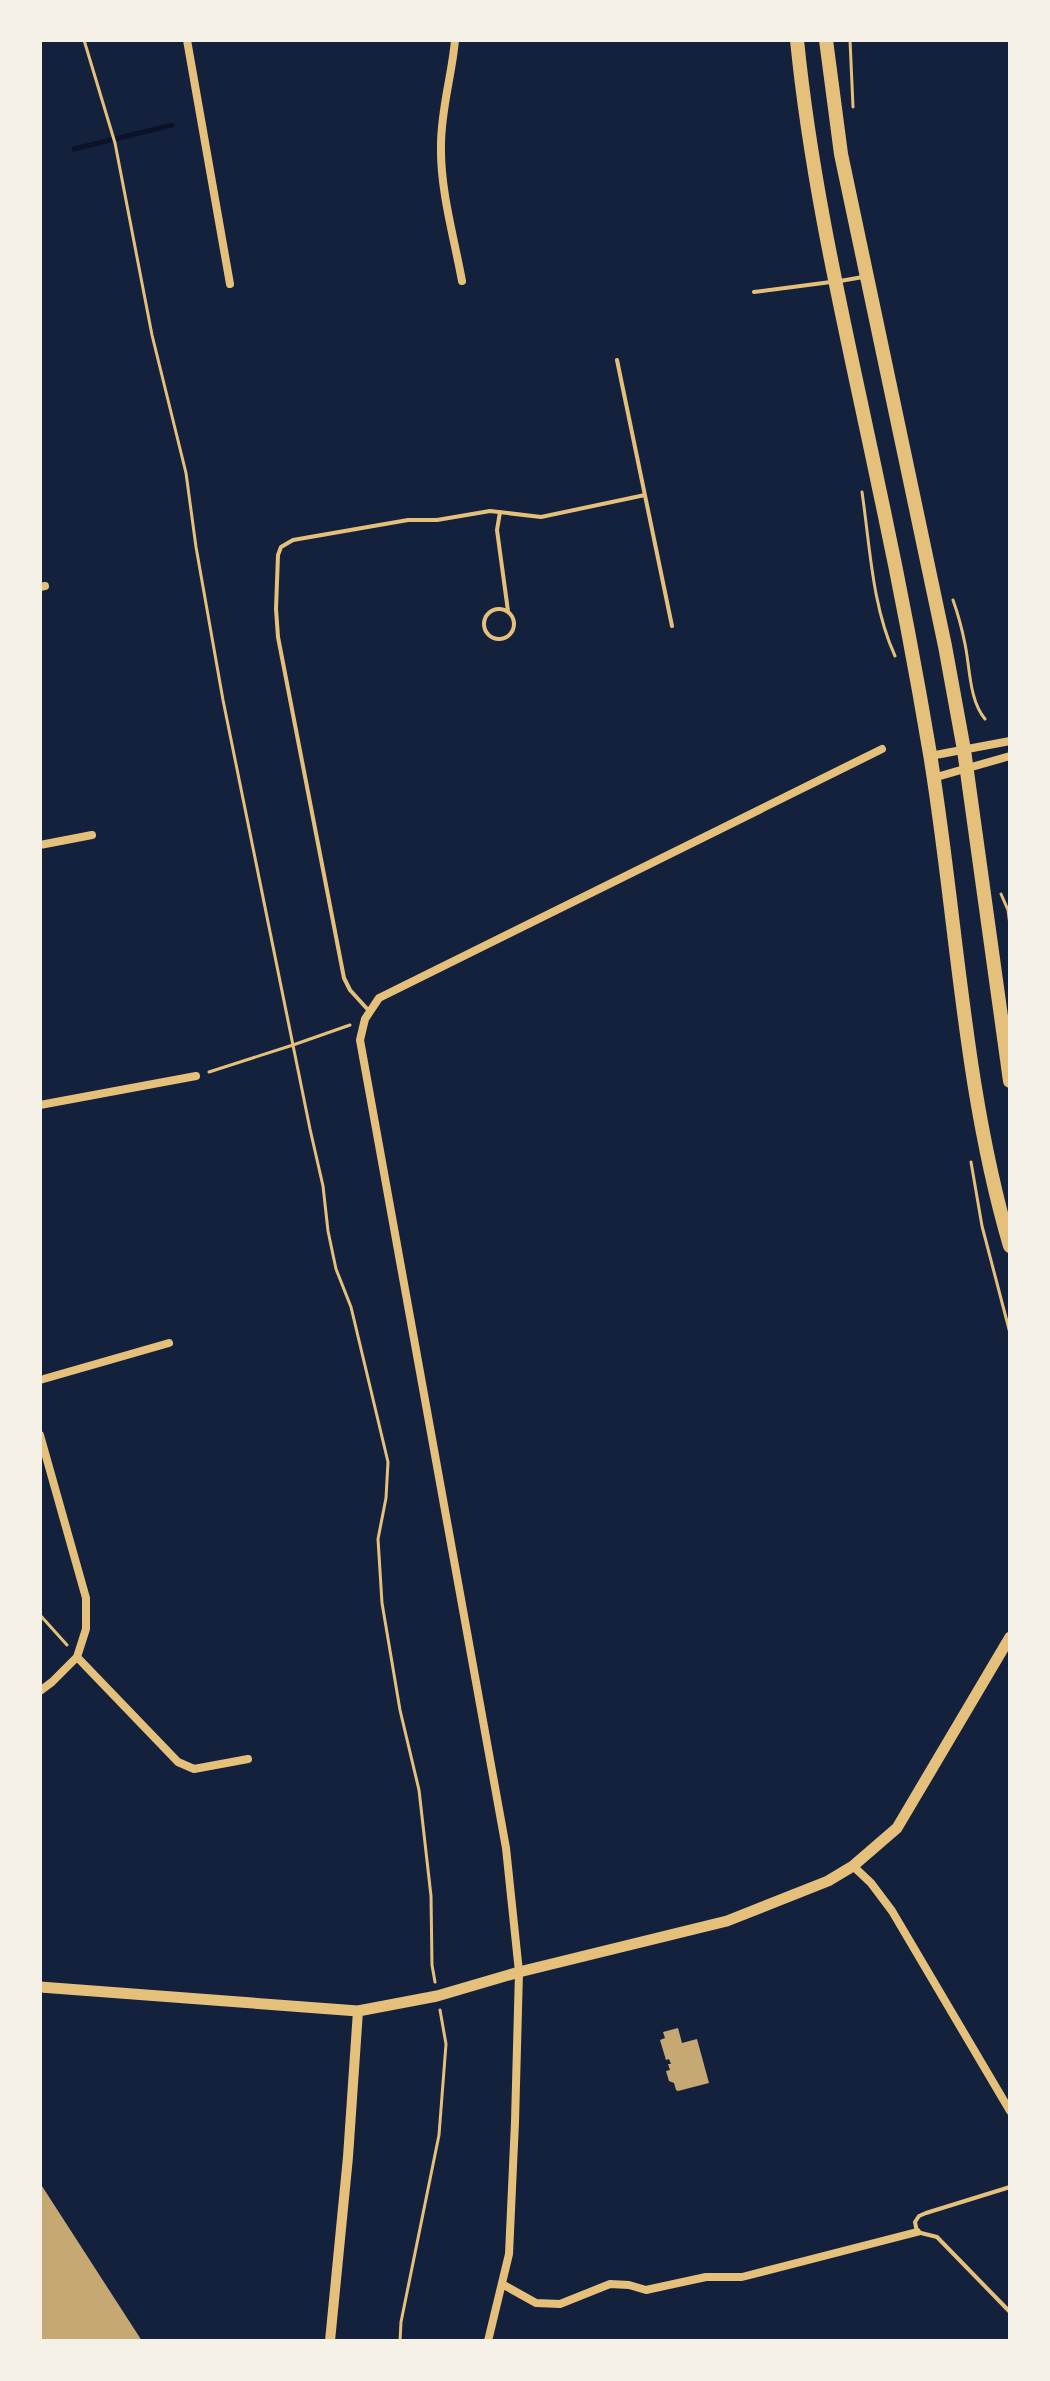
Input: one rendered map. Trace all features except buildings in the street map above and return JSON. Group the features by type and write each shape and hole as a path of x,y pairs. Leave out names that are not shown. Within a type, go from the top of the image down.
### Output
{"highway":[{"path":"797,40 801,83 834,282 880,490 930,756 974,1090 1010,1246"},
{"path":"826,40 841,154 964,750 1010,1081"}],"main road":[{"path":"40,1987 358,2011 437,1996 519,1972 727,1921 828,1881 853,1866 897,1828 1010,1637"}],"street":[{"path":"187,40 230,284"},
{"path":"455,40 440,148 462,281"},
{"path":"930,756 1010,741"},
{"path":"488,2341 509,2254 519,1972 506,1848 360,1040 367,1015 379,998 882,749"},
{"path":"933,778 1010,756"},
{"path":"40,845 92,835"},
{"path":"40,1105 196,1076"},
{"path":"40,1380 169,1343"},
{"path":"40,1435 86,1598 86,1629 77,1657 40,1691"},
{"path":"77,1657 178,1762 194,1769 248,1759"},
{"path":"853,1866 871,1883 892,1911 1010,2111"},
{"path":"330,2341 358,2011"},
{"path":"502,2284 536,2303 560,2304 610,2284 646,2290 706,2277 742,2277 917,2232"}],"lane":[{"path":"754,292 865,276"},
{"path":"617,360 672,626"},
{"path":"367,1015 346,984 341,965 278,637 276,609 281,547 293,540 408,520 437,520 484,512 541,517 645,495"},
{"path":"500,512 497,530 508,611 515,625 510,635 501,639 491,637 485,629 487,615 499,608 508,611"},
{"path":"1010,2187 919,2216 915,2222 917,2232 937,2237 1010,2312"}],"path":[{"path":"84,40 115,143 152,335 186,473 223,700 323,1186 336,1269 351,1307 388,1462 386,1498 378,1539 382,1603 400,1710 419,1790 431,1896 432,1965 446,2044 439,2135 401,2322 400,2341"},
{"path":"861,486 881,614 888,641 900,666"},
{"path":"996,886 1008,910 1010,925"},
{"path":"196,1076 293,1045 367,1015"},
{"path":"970,1154 982,1226 1010,1333"},
{"path":"40,1615 77,1657"}],"waterway":[{"path":"74,149 172,125"}]}
